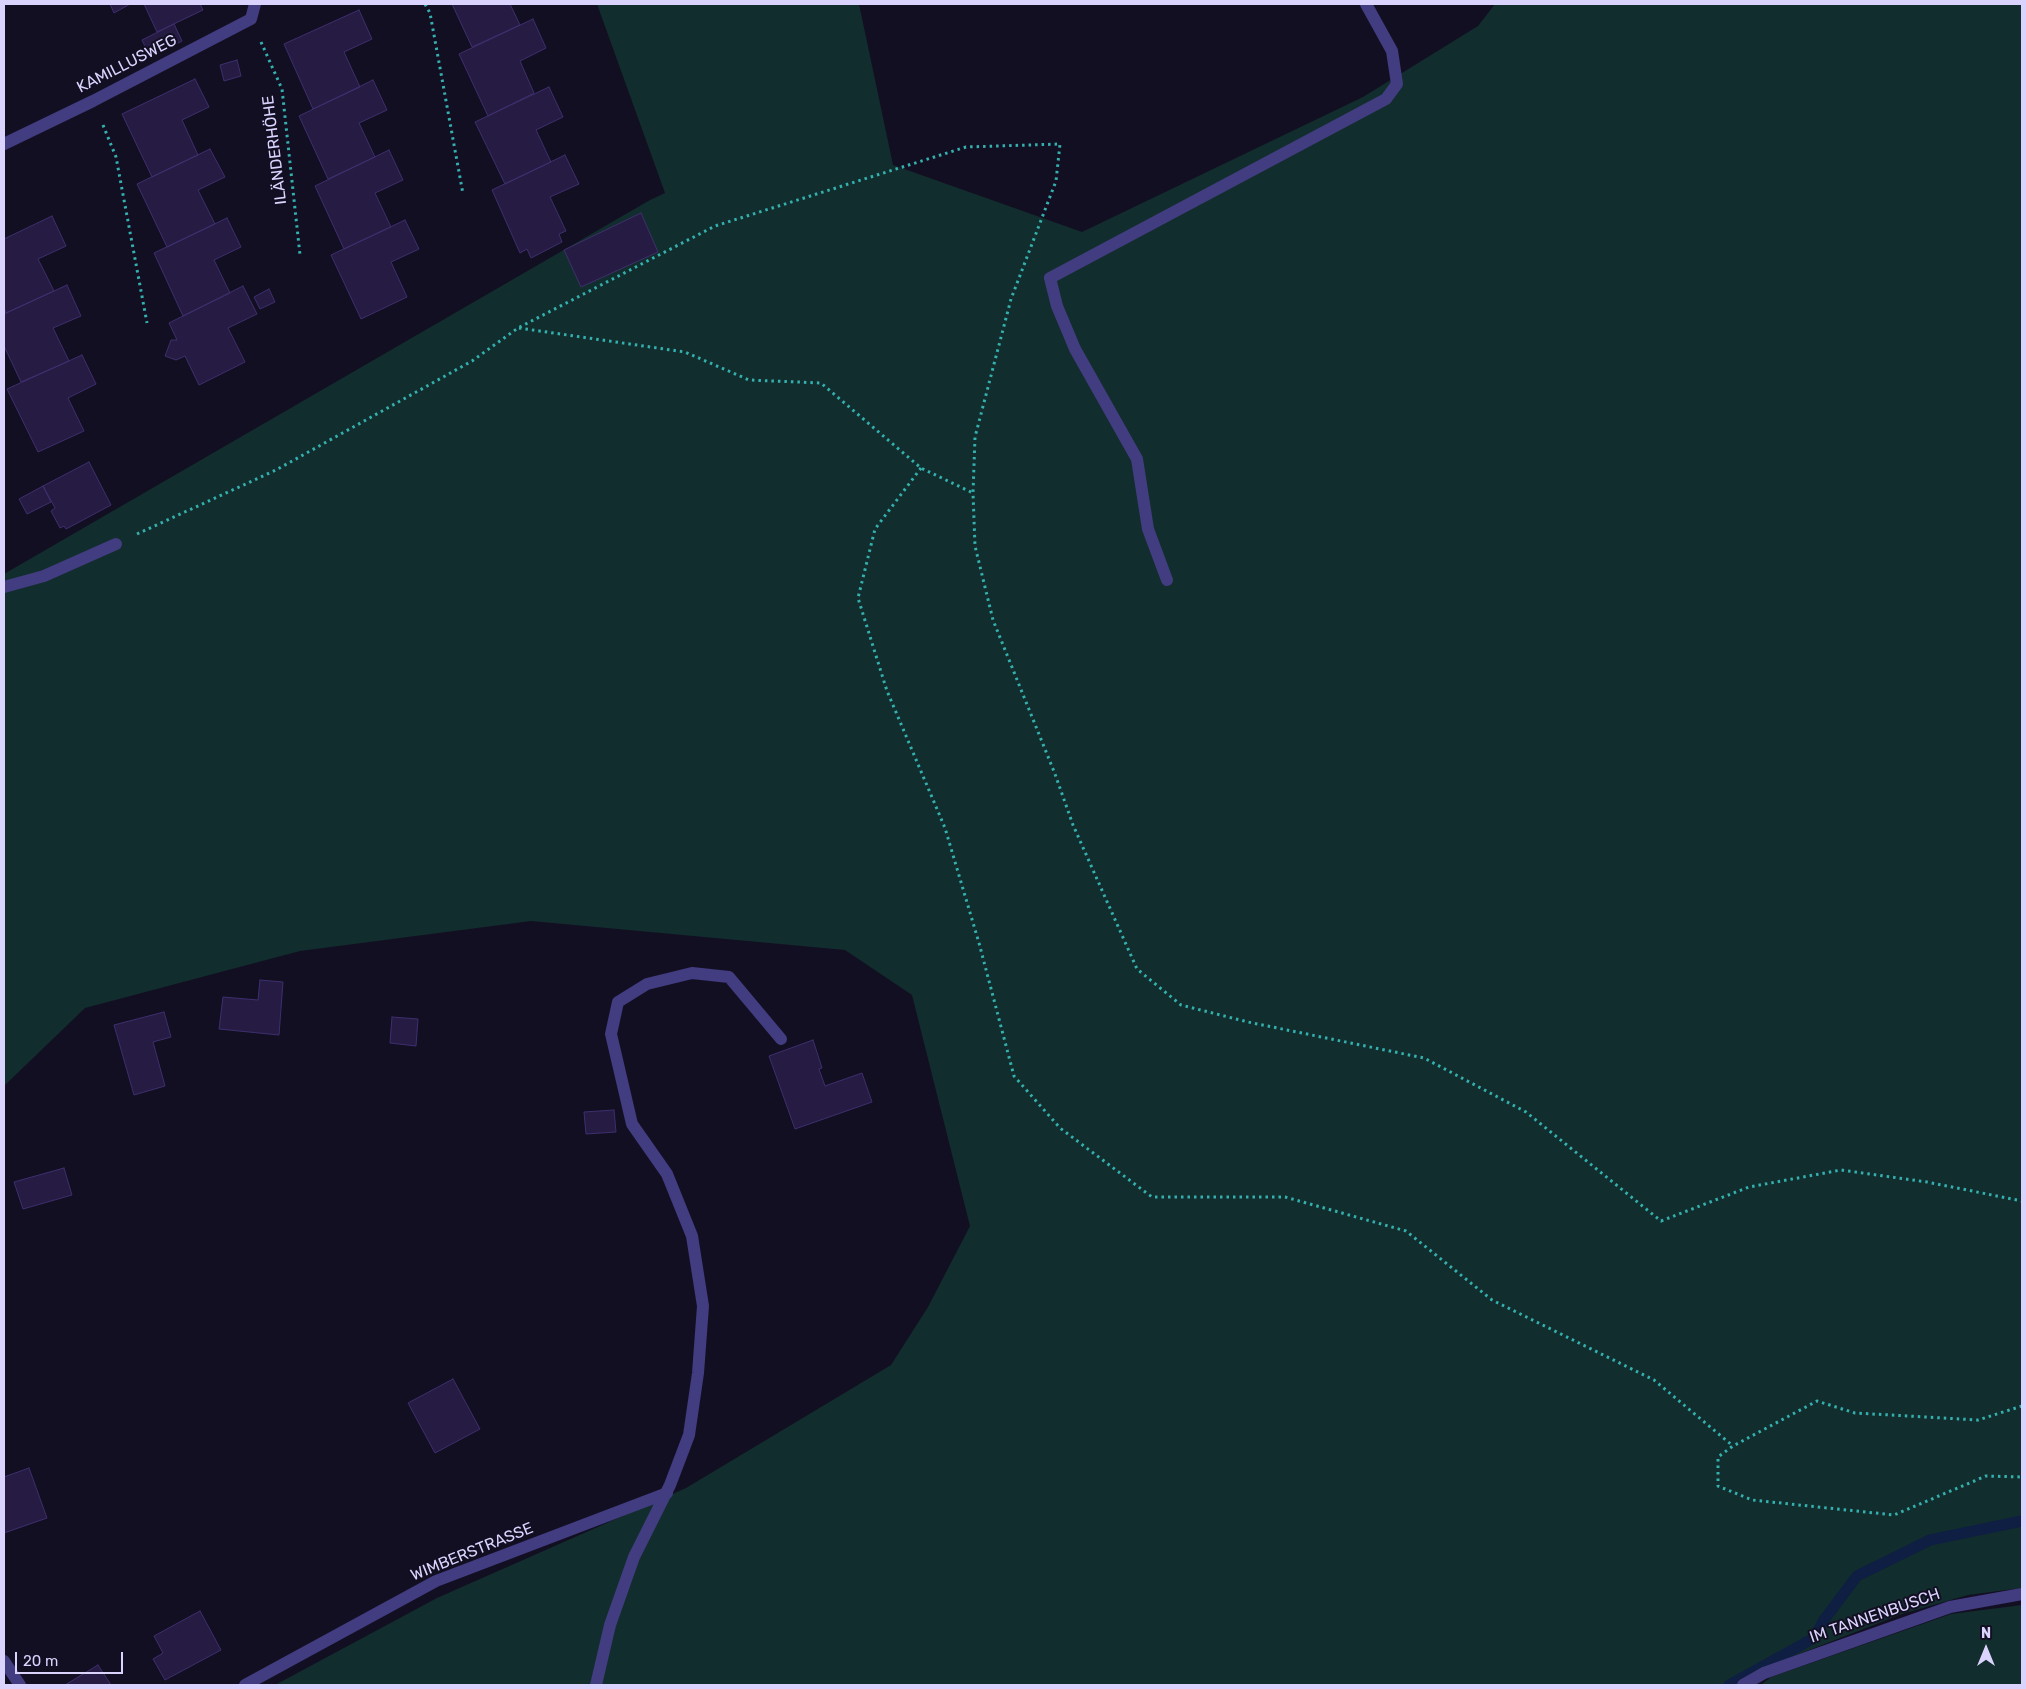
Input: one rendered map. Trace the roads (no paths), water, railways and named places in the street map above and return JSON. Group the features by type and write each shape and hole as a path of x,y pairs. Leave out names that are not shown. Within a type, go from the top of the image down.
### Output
{"street":[{"name":"KAMILLUSWEG","path":"4,144 93,101 251,18 255,4"},
{"path":"1167,580 1148,529 1137,459 1076,349 1058,306 1050,278 1386,99 1397,84 1392,51 1366,4"},
{"path":"4,587 44,576 116,544"},
{"path":"596,1685 610,1625 634,1556 666,1493 689,1435 698,1373 702,1306 692,1236 667,1174 632,1124 611,1034 618,1002 647,984 692,973 729,977 781,1039"},
{"name":"WIMBERSTRASSE","path":"245,1685 436,1581 666,1493"},
{"name":"IM TANNENBUSCH","path":"1743,1685 1770,1670 1950,1607 2022,1594"},
{"path":"4,1661 20,1685"}],"waterway":[{"path":"1729,1685 1814,1638 1824,1620 1857,1576 1930,1540 2022,1521"}]}
